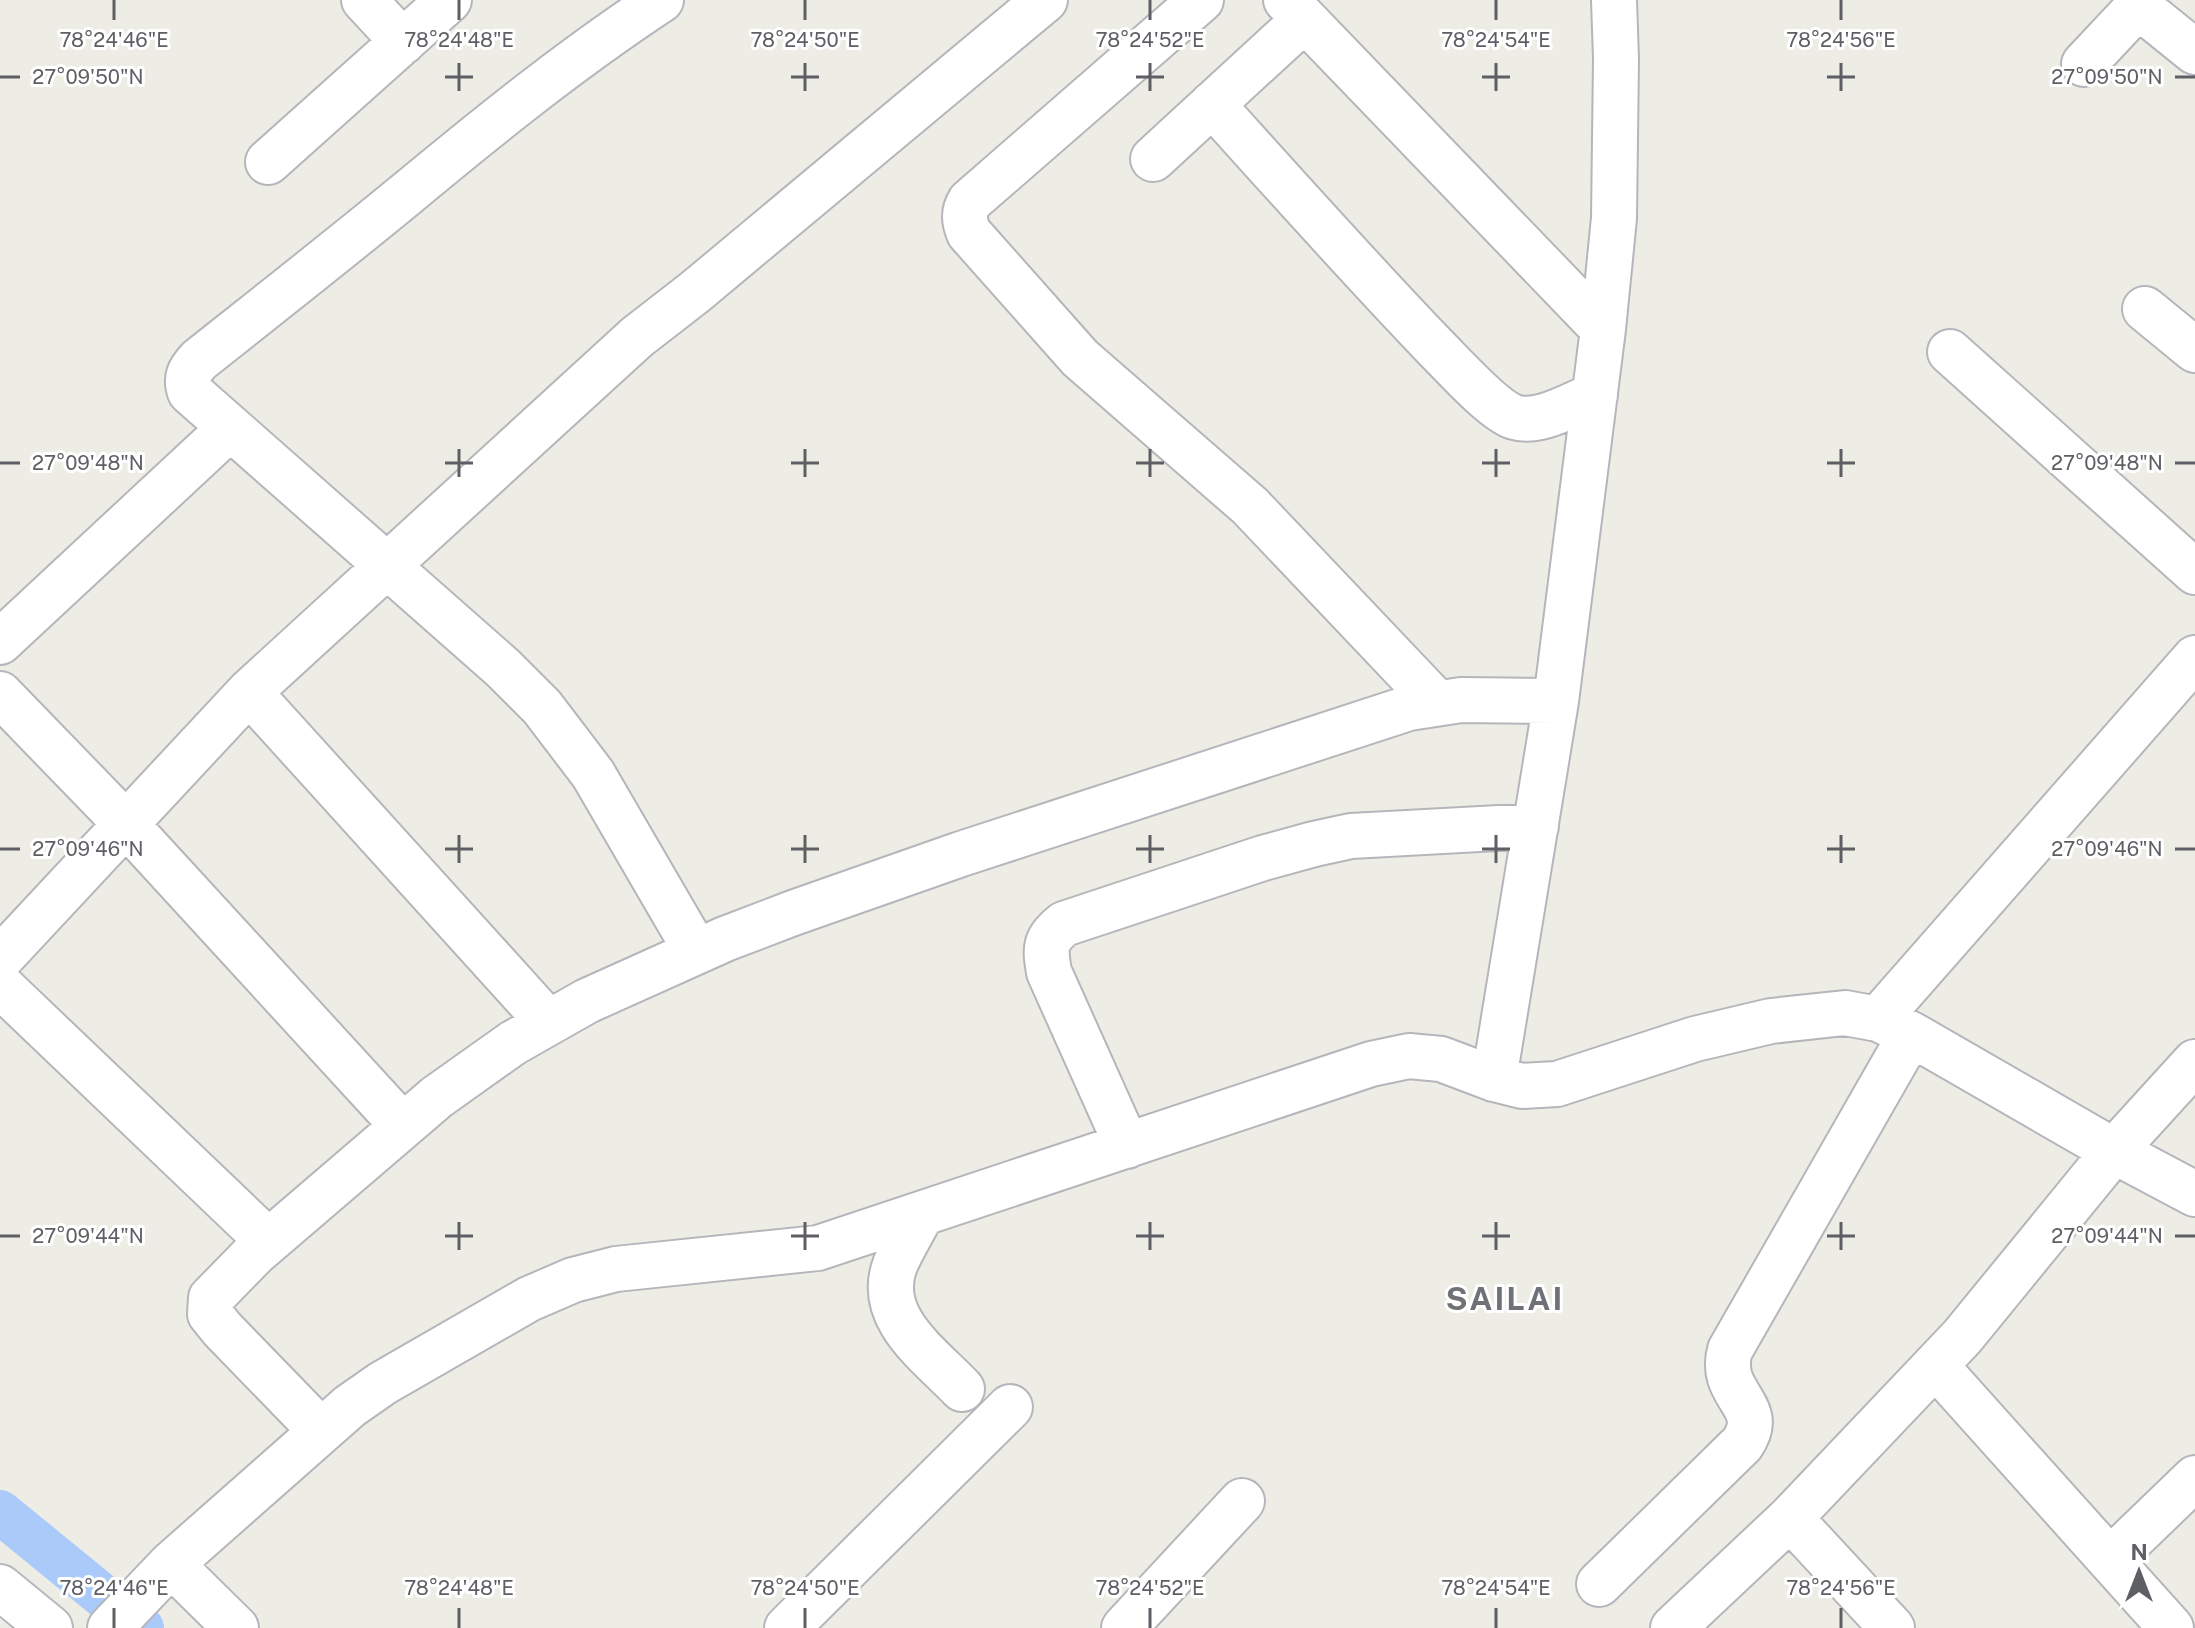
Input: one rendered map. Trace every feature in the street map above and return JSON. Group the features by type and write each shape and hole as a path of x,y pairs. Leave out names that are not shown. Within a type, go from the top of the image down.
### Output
{"street":[{"path":"364,0 403,42"},
{"path":"268,162 449,0"},
{"path":"661,0 562,68 199,360 190,369 186,380 190,392 503,668 568,738 593,774 696,951"},
{"path":"0,959 249,692 637,337 1045,0"},
{"path":"1201,0 970,201 965,208 964,221 969,233 1080,358 1250,506 1437,703"},
{"path":"1494,1079 1556,701 1603,329 1614,218 1614,0"},
{"path":"2084,64 2141,3 2195,52"},
{"path":"1153,159 1212,104 1295,10 1603,329"},
{"path":"1212,104 1393,303 1495,404 1513,417 1535,419 1595,395"},
{"path":"2145,309 2195,350"},
{"path":"1950,352 2195,572"},
{"path":"0,642 230,428"},
{"path":"1599,1584 1752,1431 1752,1415 1728,1377 1730,1350 1894,1026 2195,658"},
{"path":"249,692 548,1022"},
{"path":"0,694 125,823 403,1126"},
{"path":"320,1430 222,1329 210,1314 211,1298 268,1241 403,1126 463,1078 548,1022 696,951 793,913 961,854 1409,708 1461,700 1556,701"},
{"path":"1127,1146 1049,972 1046,952 1050,935 1064,924 1263,858 1351,836 1536,826"},
{"path":"0,985 268,1241"},
{"path":"119,1618 171,1564 320,1430 383,1383 529,1299 573,1280 616,1269 818,1248 1371,1064 1409,1056 1441,1059 1522,1086 1557,1084 1695,1039 1771,1021 1845,1013 1894,1026 2195,1194"},
{"path":"1673,1628 1790,1518 1962,1337 2114,1151 2195,1062"},
{"path":"921,1215 895,1266 890,1286 893,1305 899,1323 962,1389"},
{"path":"1935,1365 2171,1628"},
{"path":"787,1628 1010,1407"},
{"path":"2110,1560 2195,1478"},
{"path":"1124,1628 1242,1501"},
{"path":"1790,1518 1892,1628"},
{"path":"171,1564 236,1628"},
{"path":"0,1587 50,1628"}],"waterway":[{"path":"0,1512 142,1628"}],"district":[{"name":"SAILAI","path":"1505,1298"}]}
